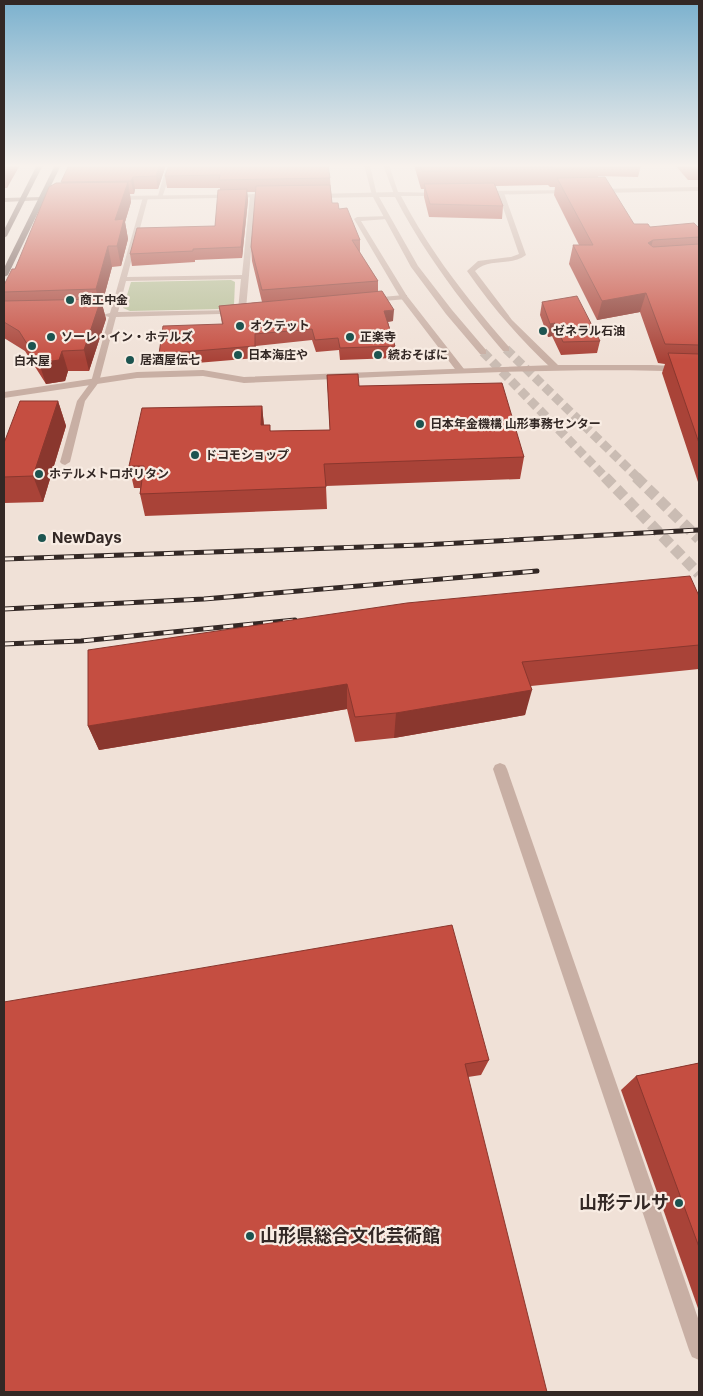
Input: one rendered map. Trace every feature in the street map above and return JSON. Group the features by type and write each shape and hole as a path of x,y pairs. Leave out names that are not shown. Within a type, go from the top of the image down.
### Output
{"main road":[{"path":"4,275 26,230"}],"street":[{"path":"65,462 81,401 95,382 137,230"},
{"path":"242,311 249,230"},
{"path":"364,230 404,297 461,371"},
{"path":"394,230 415,268 448,312 483,352"},
{"path":"417,230 451,283 506,349"},
{"path":"515,230 523,255 512,259 480,262 470,271 495,306 531,346 555,367"},
{"path":"124,279 246,277"},
{"path":"366,300 404,297"},
{"path":"96,315 261,310"},
{"path":"4,395 137,375 203,373 244,380 555,367 652,367 699,370"},
{"path":"4,386 95,382"},
{"path":"500,769 699,1350"}],"green space":[{"path":"231,280 235,282 234,305 224,309 130,311 123,308 131,282"}],"building":[{"path":"31,230 121,230 117,246 108,246 96,289 4,292 4,285 12,269 15,269"},
{"path":"136,230 243,230 241,247 130,254"},
{"path":"252,230 356,230 360,240 352,240 378,281 262,290 251,247"},
{"path":"585,230 699,230 699,237 653,240 648,243 653,247 699,244 699,345 665,344 646,293 602,301 573,245 593,245"},
{"path":"382,291 394,310 384,311 395,346 340,348 338,338 315,340 312,329 255,334 255,346 159,354 163,326 223,324 219,306"},
{"path":"577,296 600,341 563,342 555,323 550,324 542,302"},
{"path":"101,299 84,350 62,351 59,360 39,363 19,331 4,322 4,301"},
{"path":"668,353 699,354 699,443"},
{"path":"358,374 359,386 502,383 524,457 324,464 326,487 140,494 144,466 129,466 142,408 262,406 261,425 270,425 270,431 330,430 327,375"},
{"path":"20,401 58,401 33,476 4,477 4,443"},
{"path":"690,576 699,596 699,645 522,662 532,690 396,713 355,717 347,684 88,726 88,650 407,603"},
{"name":"山形県総合文化芸術館","path":"452,925 489,1060 465,1064 547,1392 4,1392 4,1002"},
{"path":"699,1063 699,1247 636,1076"}],"tunnel":[{"path":"506,349 638,478"},
{"path":"483,352 606,478"},
{"path":"605,477 699,574"},
{"path":"636,477 699,539"}],"railway":[{"path":"4,559 422,545 699,530"},
{"path":"4,609 204,599 537,571"},
{"path":"4,644 81,641 295,620"}],"place":[{"name":"商工中金","path":"70,300"},
{"name":"オクテット","path":"240,326"},
{"name":"ゼネラル石油","path":"543,331"},
{"name":"ソーレ・イン・ホテルズ","path":"51,337"},
{"name":"正楽寺","path":"350,337"},
{"name":"白木屋","path":"32,346"},
{"name":"日本海庄や","path":"238,355"},
{"name":"続おそばに","path":"378,355"},
{"name":"居酒屋伝七","path":"130,360"},
{"name":"日本年金機構 山形事務センター","path":"420,424"},
{"name":"ドコモショップ","path":"195,455"},
{"name":"ホテルメトロポリタン","path":"39,474"},
{"name":"NewDays","path":"42,538"},
{"name":"山形テルサ","path":"679,1203"},
{"name":"山形県総合文化芸術館","path":"250,1236"}]}
